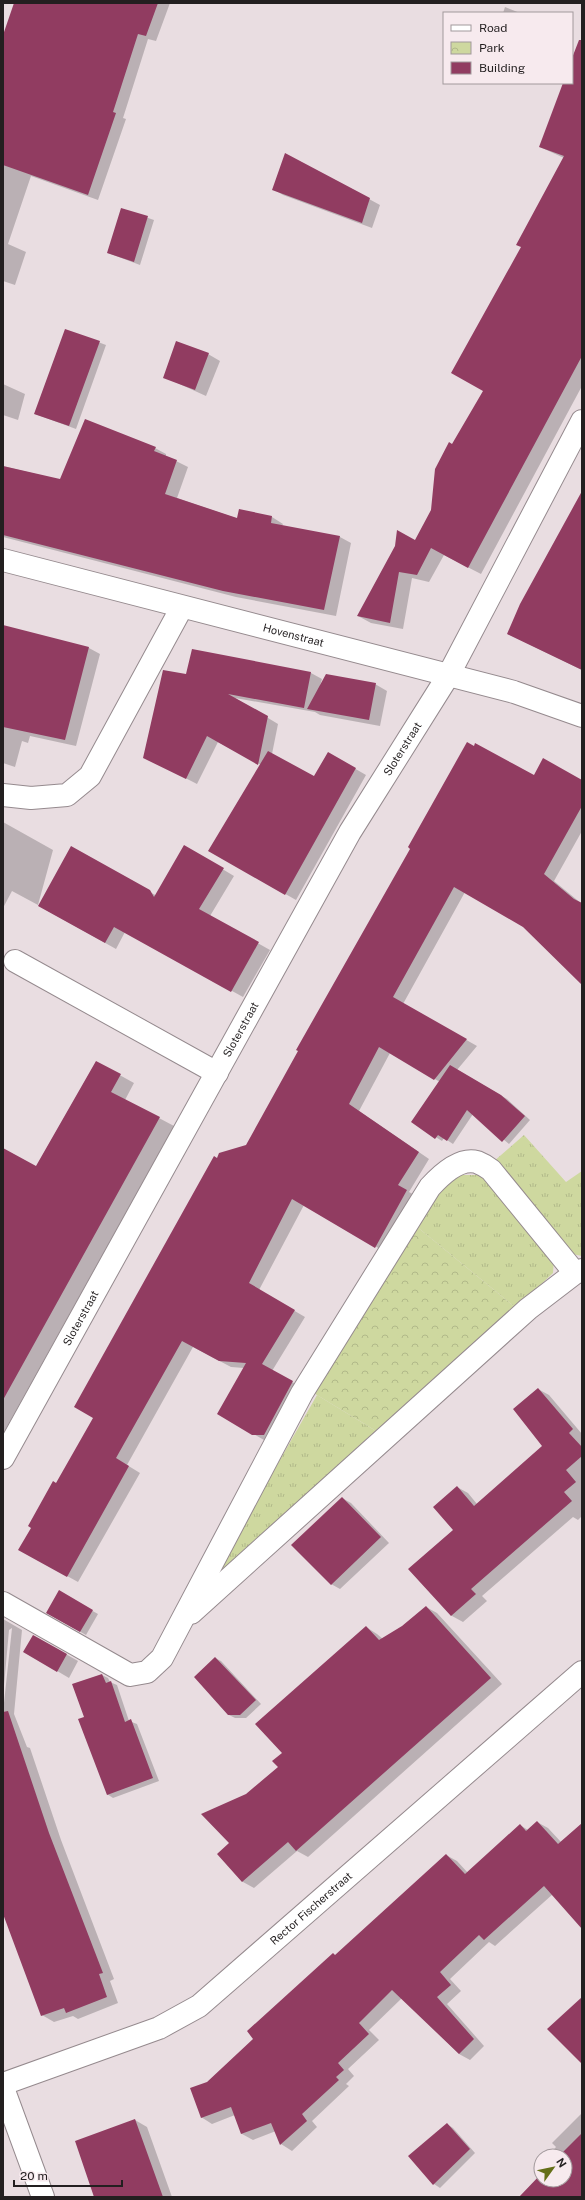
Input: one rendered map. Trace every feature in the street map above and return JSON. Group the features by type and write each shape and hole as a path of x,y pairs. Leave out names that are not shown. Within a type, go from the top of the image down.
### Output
{"street":[{"name":"Sloterstraat","path":"3,1458 350,832 448,676 582,421"},
{"name":"Hovenstraat","path":"3,560 514,692 582,716"},
{"path":"3,795 31,798 67,795 90,776 182,607"},
{"path":"15,961 216,1073"},
{"path":"3,1603 130,1675 147,1672 162,1658 302,1393 430,1188 441,1175 457,1165 475,1162 491,1170 578,1272 528,1309 180,1624"},
{"name":"Rector Fischerstraat","path":"3,2084 158,2028 199,2006 582,1672"},
{"path":"3,2088 43,2197"}],"green space":[{"path":"524,1135 566,1182 582,1171 582,1256 572,1254 493,1162"},
{"path":"458,1175 483,1175 554,1260 553,1273 516,1308 416,1226 441,1187"},
{"path":"416,1226 516,1308 381,1434 312,1392"},
{"path":"317,1395 381,1434 205,1591"}],"building":[{"path":"14,3 158,3 146,36 138,34 113,112 116,113 88,195 3,165 3,35"},
{"path":"579,40 582,40 582,356 468,568 431,548 417,575 399,572 390,623 357,616 395,546 397,530 415,540 431,510 435,469 449,442 452,444 483,391 451,373 521,247 516,245 564,156 539,147 563,84 573,84 573,55"},
{"path":"285,153 370,198 362,223 272,190"},
{"path":"121,208 148,216 134,262 107,253"},
{"path":"65,329 100,341 69,426 34,414"},
{"path":"176,341 209,353 195,390 163,378"},
{"path":"85,419 156,447 154,451 177,460 165,494 237,518 239,509 272,516 271,523 340,536 324,610 223,591 3,535 3,466 60,479"},
{"path":"582,491 582,670 507,634 520,604"},
{"path":"3,625 89,647 65,740 3,727"},
{"path":"192,649 311,672 304,708 228,694 268,716 258,765 207,736 186,779 143,758 163,670 186,674"},
{"path":"326,674 376,683 369,720 307,709"},
{"path":"467,742 474,746 475,743 534,775 543,758 582,780 582,806 544,874 574,899 582,903 582,985 523,927 454,887 393,997 467,1039 434,1080 379,1047 349,1104 419,1152 398,1185 407,1190 375,1248 292,1199 249,1283 295,1310 262,1364 293,1381 264,1435 252,1435 217,1414 246,1363 219,1361 182,1341 116,1458 129,1466 67,1577 18,1550 31,1528 28,1526 53,1481 56,1483 93,1418 74,1407 214,1156 217,1158 219,1153 246,1145 298,1051 296,1050 410,849 408,847"},
{"path":"268,751 314,776 328,752 356,768 285,895 208,851"},
{"path":"184,845 224,868 199,909 259,942 231,992 114,927 105,943 38,906 71,846 150,890 154,897"},
{"path":"96,1061 121,1074 111,1092 160,1117 3,1400 3,1148 36,1166"},
{"path":"450,1065 501,1095 525,1116 502,1142 467,1110 447,1141 438,1135 435,1139 411,1122"},
{"path":"538,1388 573,1429 569,1433 582,1447 582,1456 566,1470 576,1482 564,1492 572,1501 471,1589 476,1594 451,1616 408,1569 453,1530 433,1507 457,1486 474,1506 542,1446 513,1409"},
{"path":"342,1497 381,1537 331,1585 291,1545"},
{"path":"59,1590 93,1610 80,1632 46,1613"},
{"path":"426,1606 491,1678 296,1851 288,1842 242,1882 217,1854 229,1843 201,1814 246,1794 278,1767 272,1761 282,1753 255,1724 366,1626 379,1640 402,1626"},
{"path":"33,1635 67,1654 57,1672 23,1652"},
{"path":"215,1657 256,1700 240,1715 228,1715 194,1677"},
{"path":"102,1674 106,1683 111,1681 125,1722 131,1719 153,1778 107,1795 78,1719 84,1717 72,1684"},
{"path":"8,1711 49,1833 103,1973 99,1974 107,1997 66,2013 64,2008 41,2016 3,1914 3,1712"},
{"path":"537,1821 558,1844 582,1823 582,1929 544,1886 484,1940 479,1935 440,1972 451,1985 437,1997 474,2039 459,2054 392,1990 359,2023 369,2034 338,2063 344,2070 336,2077 339,2080 302,2114 307,2121 280,2145 271,2123 241,2134 231,2107 201,2118 190,2088 207,2082 253,2039 247,2031 333,1953 335,1955 446,1854 465,1874 520,1824 526,1831"},
{"path":"582,1997 582,2064 547,2029"},
{"path":"135,2119 163,2197 94,2197 75,2141"},
{"path":"447,2123 470,2149 433,2185 408,2156"},
{"path":"582,2133 582,2197 519,2197 533,2182 533,2188 573,2188 573,2148 567,2148"}]}
